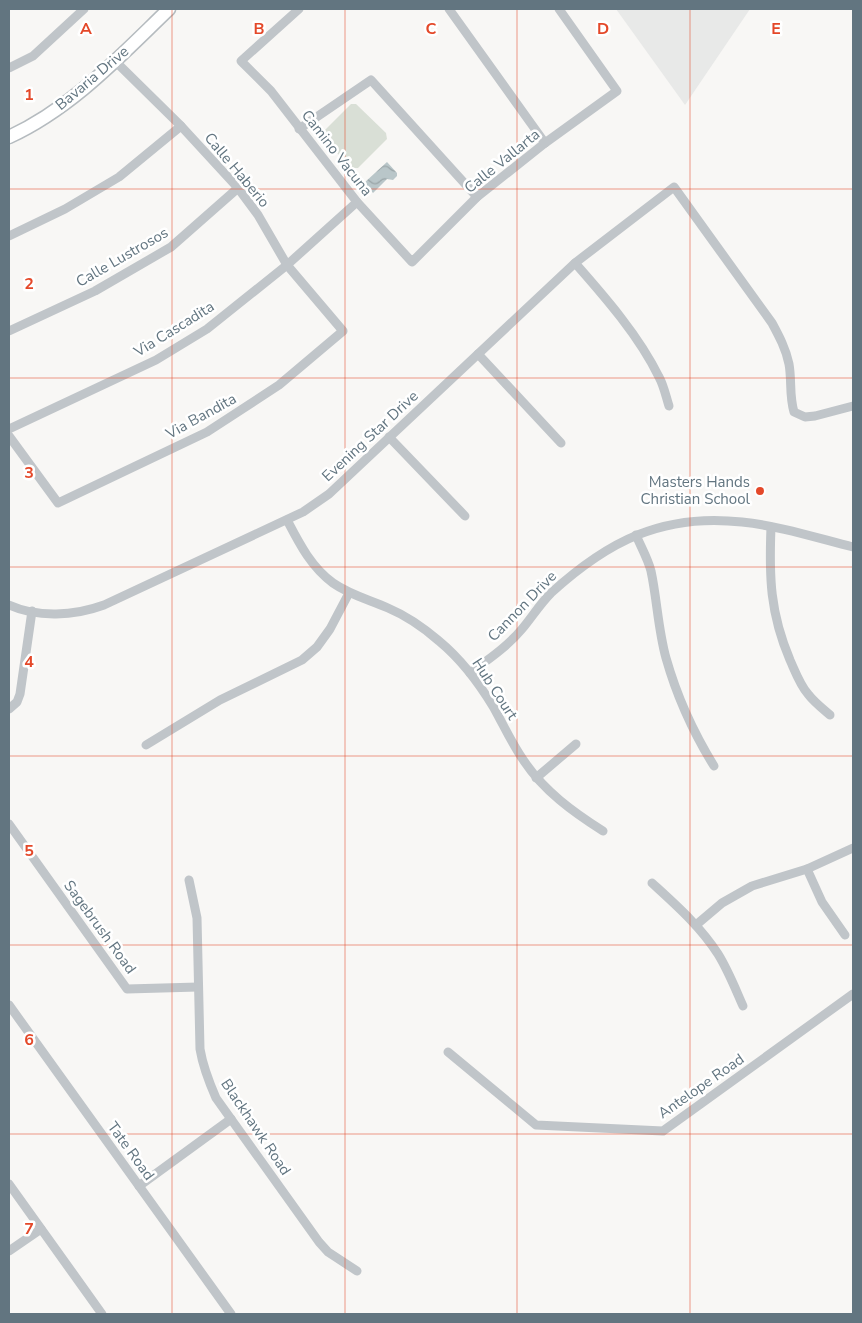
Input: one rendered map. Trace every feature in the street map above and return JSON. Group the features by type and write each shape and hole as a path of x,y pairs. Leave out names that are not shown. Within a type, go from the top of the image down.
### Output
{"street":[{"path":"9,68 33,56 84,9"},
{"name":"Bavaria Drive","path":"9,137 68,102 115,61 168,9"},
{"name":"Camino Vacuna","path":"299,9 241,61 271,92 357,202 412,262"},
{"path":"449,9 545,143"},
{"name":"Calle Vallarta","path":"412,262 477,197 545,143 617,91 559,9"},
{"name":"Calle Haberio","path":"115,61 181,126 238,188 258,215 287,265 343,332"},
{"path":"299,129 371,80 477,197"},
{"path":"9,236 65,209 119,176 181,126"},
{"name":"Evening Star Drive","path":"9,605 32,612 71,614 96,608 310,508 329,494 575,263 674,187 772,323 782,343 789,364 790,399 794,412 804,417 814,416 853,406"},
{"name":"Calle Lustrosos","path":"9,331 95,291 171,247 238,188"},
{"name":"Via Cascadita","path":"9,429 156,360 207,329 287,265 357,202"},
{"path":"575,263 602,293 649,358 660,379 669,406"},
{"name":"Via Bandita","path":"9,436 58,503 207,432 279,385 343,332"},
{"path":"478,354 561,443"},
{"path":"390,437 465,516"},
{"name":"Hub Court","path":"287,520 298,542 313,564 333,583 349,593 390,609 411,620 438,640 470,673 494,709 524,762 536,778 576,814 603,831"},
{"name":"Cannon Drive","path":"470,673 498,652 522,630 548,596 574,572 602,552 636,535 663,526 688,521 717,520 744,522 853,547"},
{"path":"771,527 770,585 774,614 783,643 807,694 830,715"},
{"path":"636,535 650,568 659,628 679,699 696,736 714,766"},
{"path":"146,745 220,700 302,660 317,646 330,629 349,593"},
{"path":"9,709 17,702 20,694 32,612"},
{"path":"536,778 576,744"},
{"name":"Sagebrush Road","path":"9,824 127,988 198,987"},
{"path":"696,925 736,894 752,886 807,869 853,848"},
{"path":"807,869 822,902 844,935"},
{"name":"Blackhawk Road","path":"189,880 198,918 200,1049 203,1065 216,1098 319,1242 328,1252 357,1271"},
{"path":"652,883 696,925 717,953 743,1006"},
{"name":"Antelope Road","path":"448,1052 536,1126 663,1131 853,994"},
{"name":"Tate Road","path":"9,1004 231,1314"},
{"path":"139,1186 231,1120"},
{"path":"9,1184 102,1314"},
{"path":"9,1252 41,1229"}],"shaded area":[{"path":"616,9 750,9 685,105"},
{"path":"351,104 356,104 386,133 387,139 358,168 352,168 322,138 322,133"}],"water":[{"path":"387,162 397,173 397,176 393,180 387,179 373,193 364,183"}],"place":[{"name":"Masters Hands Christian School","path":"760,491"}]}
